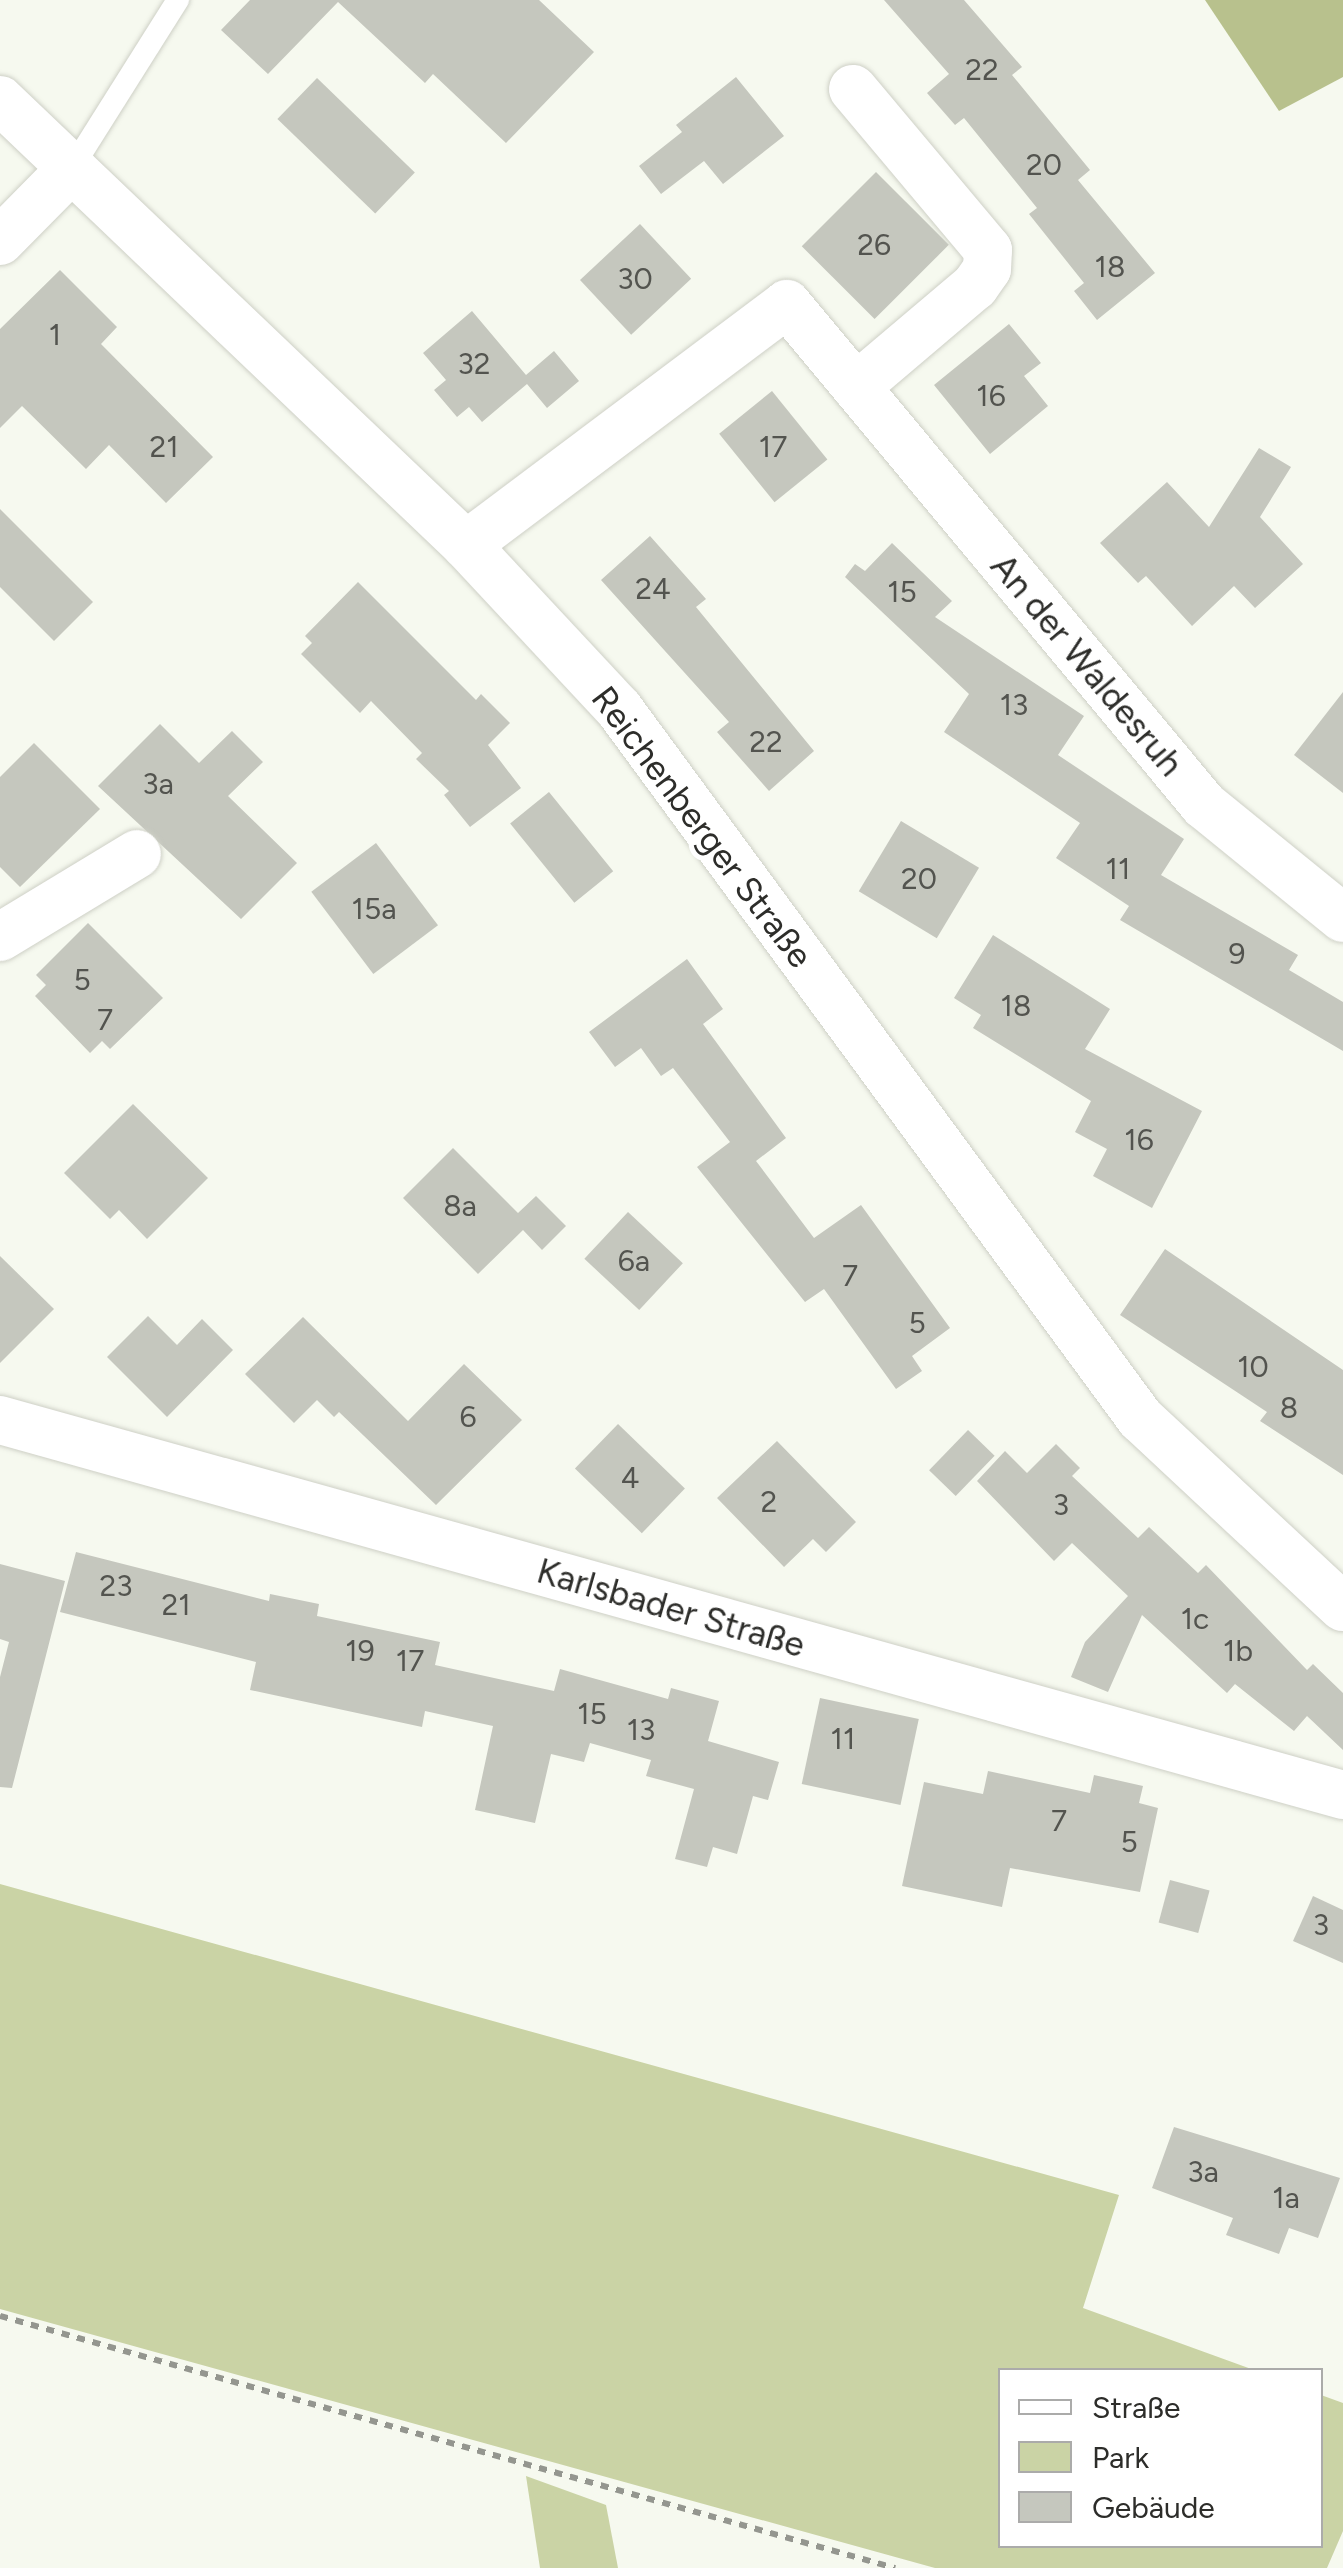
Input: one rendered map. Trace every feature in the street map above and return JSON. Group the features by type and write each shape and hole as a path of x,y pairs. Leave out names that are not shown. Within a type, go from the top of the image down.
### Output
{"street":[{"path":"853,89 988,250 987,270 975,286 856,388"},
{"name":"Reichenberger Straße","path":"0,100 466,545 619,709 1140,1418 1343,1607"},
{"path":"0,242 72,168"},
{"name":"An der Waldesruh","path":"466,545 787,304 1204,805 1343,918"},
{"path":"0,936 138,854"},
{"name":"Karlsbader Straße","path":"0,1420 1343,1795"}],"lane":[{"path":"72,168 178,0"}],"path":[{"path":"0,2316 895,2568"}],"green space":[{"path":"1205,0 1343,0 1343,77 1279,111"},
{"path":"0,1884 1119,2195 1083,2308 1248,2368 998,2368 998,2548 1323,2548 1323,2396 1343,2403 1343,2531 1327,2568 935,2568 0,2309"},
{"path":"526,2476 606,2505 618,2568 540,2568"}],"building":[{"path":"250,0 539,0 594,52 506,143 433,74 425,83 338,2 268,74 221,30"},
{"path":"884,0 964,0 1022,67 1012,75 1090,170 1078,180 1155,273 1097,320 1074,291 1084,283 1029,214 1037,208 964,118 955,125 927,93 949,74"},
{"path":"736,77 784,136 723,184 704,161 661,194 639,166 682,132 676,125"},
{"path":"317,78 415,172 375,213 277,119"},
{"path":"876,172 949,245 875,319 802,246"},
{"path":"640,224 691,279 631,335 580,280"},
{"path":"60,270 117,327 101,344 213,457 166,503 109,445 86,469 22,406 0,428 0,329"},
{"path":"472,311 526,375 554,351 579,381 547,408 527,384 482,422 469,407 457,417 434,390 446,380 423,353"},
{"path":"1009,324 1041,363 1024,376 1048,406 990,454 934,385"},
{"path":"772,391 827,459 775,502 719,434"},
{"path":"1259,448 1291,467 1260,517 1303,564 1255,608 1234,586 1192,626 1146,576 1138,583 1100,543 1167,482 1209,527"},
{"path":"0,509 93,602 54,641 0,587"},
{"path":"650,536 706,599 696,607 814,751 769,791 717,732 729,722 601,580"},
{"path":"892,543 952,601 935,617 1084,716 1058,755 1184,839 1161,875 1298,955 1289,970 1343,1002 1343,1051 1120,920 1129,906 1056,858 1080,823 944,732 969,694 845,577 855,564 865,571"},
{"path":"358,582 476,700 481,694 510,723 488,745 521,788 470,827 444,795 449,791 416,759 422,753 371,701 360,713 301,654 312,643 305,636"},
{"path":"1343,692 1343,793 1294,755"},
{"path":"160,724 199,763 232,731 263,762 228,796 297,863 241,919 98,786"},
{"path":"34,743 100,809 20,887 0,867 0,777"},
{"path":"549,792 613,871 574,903 510,823"},
{"path":"901,821 979,868 937,938 859,891"},
{"path":"376,843 438,925 373,974 311,892"},
{"path":"88,923 163,998 110,1049 102,1041 90,1053 35,996 46,985 36,975"},
{"path":"993,935 1110,1009 1085,1049 1202,1111 1152,1208 1093,1176 1107,1149 1075,1132 1091,1101 973,1028 981,1015 954,998"},
{"path":"687,959 723,1009 703,1024 786,1138 756,1161 814,1238 861,1205 950,1328 912,1356 922,1371 896,1389 824,1289 805,1302 697,1167 730,1142 673,1068 661,1076 641,1048 615,1067 589,1032"},
{"path":"133,1104 208,1178 147,1239 119,1210 110,1219 64,1173"},
{"path":"453,1148 518,1213 536,1196 566,1226 542,1250 523,1230 478,1274 403,1198"},
{"path":"628,1212 683,1263 639,1310 584,1259"},
{"path":"1165,1249 1343,1370 1343,1475 1260,1421 1267,1412 1120,1315"},
{"path":"0,1256 54,1309 0,1363"},
{"path":"148,1316 177,1345 202,1319 233,1350 167,1417 107,1357"},
{"path":"303,1317 408,1421 464,1364 522,1420 436,1505 339,1412 334,1417 317,1400 294,1423 245,1374"},
{"path":"618,1424 685,1489 642,1533 575,1469"},
{"path":"968,1430 995,1456 956,1496 929,1470"},
{"path":"777,1441 856,1522 826,1552 813,1539 784,1567 717,1498"},
{"path":"1056,1444 1080,1468 1072,1476 1138,1538 1149,1527 1198,1573 1206,1565 1307,1670 1313,1664 1343,1693 1343,1750 1307,1716 1294,1731 1235,1684 1227,1693 1142,1615 1108,1692 1071,1677 1085,1642 1128,1596 1072,1543 1054,1561 977,1481 1005,1451 1027,1473"},
{"path":"76,1552 269,1601 270,1594 319,1604 317,1616 440,1642 435,1665 554,1691 560,1669 668,1699 671,1688 719,1701 708,1741 779,1762 768,1800 753,1796 737,1854 713,1847 707,1867 675,1859 694,1789 646,1776 651,1760 590,1743 584,1762 551,1754 535,1823 475,1810 493,1726 425,1711 422,1727 250,1690 256,1662 60,1612"},
{"path":"0,1564 65,1581 12,1788 0,1787 0,1677 9,1642 0,1639"},
{"path":"820,1698 919,1719 900,1805 802,1784"},
{"path":"988,1771 1090,1793 1094,1775 1143,1786 1139,1803 1158,1808 1140,1892 1010,1868 1002,1907 902,1886 924,1782 983,1794"},
{"path":"1170,1880 1210,1891 1198,1933 1159,1923"},
{"path":"1313,1896 1343,1910 1343,1963 1293,1941"},
{"path":"1174,2127 1340,2178 1318,2238 1289,2228 1279,2254 1226,2235 1233,2218 1152,2188"}]}
